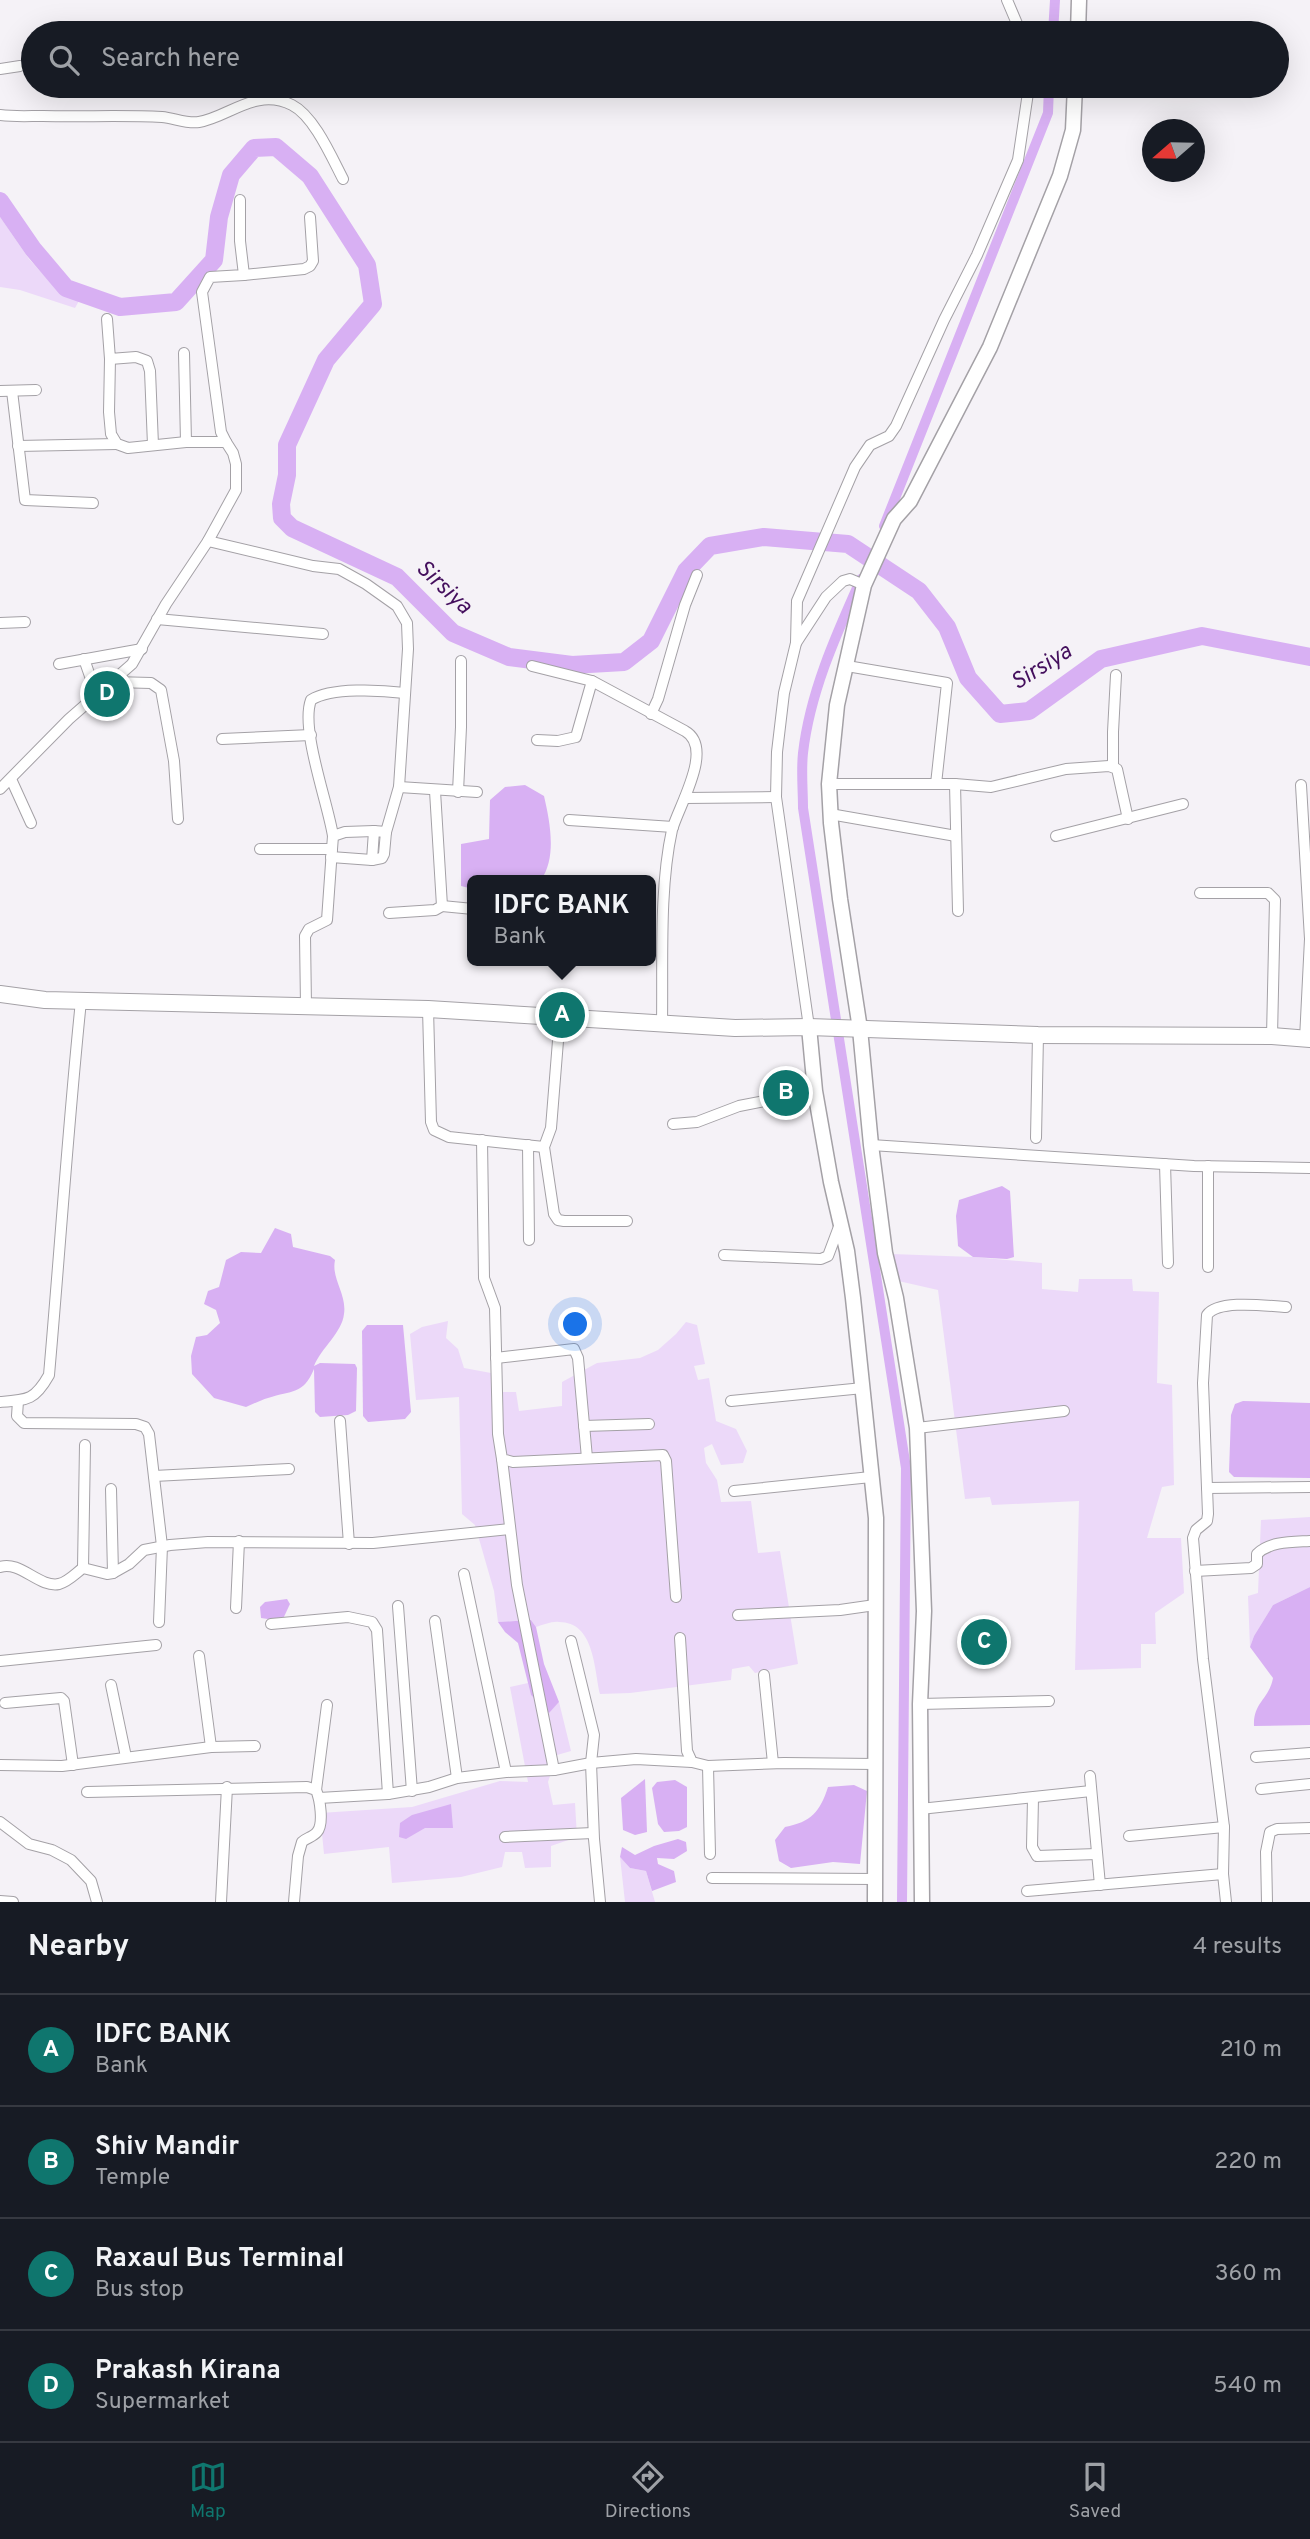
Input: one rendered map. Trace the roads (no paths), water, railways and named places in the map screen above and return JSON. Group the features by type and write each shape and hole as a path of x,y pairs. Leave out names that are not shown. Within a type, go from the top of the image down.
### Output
{"main road":[{"path":"0,994 81,1002 428,1009 735,1028 817,1027 1038,1035 1307,1039"}],"street":[{"path":"1007,0 1016,21"},
{"path":"1078,21 1079,0"},
{"path":"0,69 20,66"},
{"path":"875,1902 877,1558 871,1477 853,1298 815,1091 817,1027 776,797 777,752 784,693 796,643 797,601 855,467 870,445 888,436 896,426 977,255 1018,160 1027,98"},
{"path":"922,1902 920,1704 923,1611 917,1427 896,1298 885,1253 855,1028 830,814 829,784 837,705 847,666 860,583 894,519 910,501 995,335 1060,176 1073,130 1074,98"},
{"path":"0,115 164,117 192,123 262,100 291,104 317,131 344,179"},
{"path":"240,200 240,241 244,275"},
{"path":"0,789 69,719 132,664 157,619 208,541 236,490 236,464 221,432 202,292 210,277 310,267 313,261 310,217"},
{"path":"107,320 110,359 109,412 111,434 117,444"},
{"path":"184,353 186,442"},
{"path":"110,359 136,357 147,361 150,371 153,445"},
{"path":"0,391 36,390"},
{"path":"12,391 25,500 93,503"},
{"path":"18,446 117,444 128,448 186,442 226,442"},
{"path":"208,541 313,566 339,569 397,606 407,624 399,787 386,832 382,858 372,860 332,853 260,849"},
{"path":"652,714 685,605 697,575"},
{"path":"796,643 834,587 860,583"},
{"path":"157,619 323,634"},
{"path":"0,624 25,622"},
{"path":"59,664 142,649"},
{"path":"84,659 97,696"},
{"path":"458,792 461,661"},
{"path":"532,666 592,681 691,734 695,739 697,753 685,798 673,827 666,863 662,1024"},
{"path":"847,666 947,683 936,784"},
{"path":"1116,676 1114,766 1128,819"},
{"path":"537,740 558,741 576,737 592,681"},
{"path":"114,682 151,683 161,690 174,761 178,819"},
{"path":"306,1006 305,936 309,929 327,920 333,836 307,709 315,697 375,689 405,693"},
{"path":"222,738 311,735"},
{"path":"829,784 955,784 991,787 1066,769 1114,766"},
{"path":"11,779 31,822"},
{"path":"955,784 958,911"},
{"path":"1301,785 1310,939 1307,1039"},
{"path":"399,787 477,792"},
{"path":"435,791 442,906"},
{"path":"685,798 776,797"},
{"path":"1056,836 1183,804"},
{"path":"830,814 956,836"},
{"path":"569,820 673,827"},
{"path":"372,860 374,831"},
{"path":"333,836 345,832 386,832"},
{"path":"1200,893 1268,893 1275,900 1272,1037"},
{"path":"390,914 435,910 442,906 467,908"},
{"path":"0,1402 18,1401 39,1393 49,1374 81,1002"},
{"path":"428,1009 431,1122 434,1130 449,1137 544,1147"},
{"path":"560,1016 551,1128 544,1147 554,1214 558,1220 627,1221"},
{"path":"1036,1139 1038,1035"},
{"path":"673,1124 697,1122 738,1106 815,1091"},
{"path":"482,1140 484,1278 495,1308 498,1434 517,1585 554,1770"},
{"path":"528,1145 529,1240"},
{"path":"871,1145 1165,1164 1310,1168"},
{"path":"1165,1164 1168,1263"},
{"path":"1208,1166 1208,1267"},
{"path":"723,1255 821,1259 828,1256 841,1223"},
{"path":"1226,1902 1223,1874 1224,1827 1203,1659 1193,1533 1207,1521 1203,1383 1207,1315 1211,1310 1224,1306 1286,1307"},
{"path":"496,1358 574,1349 578,1358 587,1458"},
{"path":"731,1401 863,1388"},
{"path":"18,1401 17,1416 24,1423 136,1423 145,1427 149,1434 162,1546 159,1622"},
{"path":"917,1427 1064,1411"},
{"path":"340,1421 349,1544"},
{"path":"584,1426 649,1424"},
{"path":"83,1568 85,1445"},
{"path":"502,1458 513,1462 659,1454 665,1457 676,1598"},
{"path":"154,1476 289,1469"},
{"path":"734,1491 871,1477"},
{"path":"1207,1488 1310,1487"},
{"path":"111,1489 113,1573"},
{"path":"0,1567 9,1566 51,1584 65,1581 83,1568 113,1573 130,1564 144,1550 162,1546 239,1541 349,1544 510,1529"},
{"path":"236,1608 239,1541"},
{"path":"1195,1571 1251,1568 1257,1564 1258,1552 1261,1550 1284,1543 1310,1541"},
{"path":"464,1574 506,1772"},
{"path":"738,1615 840,1610 875,1605"},
{"path":"398,1606 412,1791"},
{"path":"271,1624 348,1617 372,1622 377,1630 388,1794"},
{"path":"435,1621 457,1778"},
{"path":"680,1638 687,1751 692,1762"},
{"path":"571,1641 594,1735 591,1763 593,1833 600,1902"},
{"path":"0,1661 156,1646"},
{"path":"199,1656 211,1748"},
{"path":"764,1675 773,1763"},
{"path":"111,1685 126,1757"},
{"path":"5,1703 61,1698 64,1700 73,1765"},
{"path":"920,1704 1049,1701"},
{"path":"294,1902 298,1856 302,1842 315,1834 320,1827 317,1794 327,1705"},
{"path":"0,1765 73,1765 211,1748 255,1746"},
{"path":"1256,1757 1310,1753"},
{"path":"87,1793 227,1787 307,1787 317,1794 388,1794 412,1791 457,1778 554,1770 636,1759 692,1762 708,1766 875,1763"},
{"path":"708,1766 710,1854"},
{"path":"1090,1776 1100,1885"},
{"path":"1261,1790 1310,1784"},
{"path":"221,1902 227,1787"},
{"path":"920,1809 1091,1791"},
{"path":"1033,1798 1032,1847 1037,1856 1097,1854"},
{"path":"0,1822 29,1844 52,1850 71,1860 91,1881 97,1902 91,1902"},
{"path":"1129,1836 1224,1827"},
{"path":"1267,1902 1266,1852 1270,1832 1277,1829 1310,1828"},
{"path":"505,1837 593,1833"},
{"path":"1027,1891 1223,1874"},
{"path":"712,1878 876,1879"},
{"path":"0,1901 13,1902"}],"waterway":[{"path":"1054,21 1055,0"},
{"path":"884,526 1048,113 1049,98"},
{"name":"Sirsiya","path":"0,201 33,249 66,288 120,307 176,302 214,260 219,217 231,175 254,148 276,147 310,176 367,265 373,304 326,360 287,445 282,518 292,528 397,577 453,633 509,657 572,665 624,662 651,641 686,571 710,546 764,537 848,544 919,591 947,627 968,678 1000,714 1029,711 1101,659 1202,636 1310,657"},
{"path":"861,579 811,708 803,753 803,808 906,1468 902,1902"}],"place":[{"name":"Prakash Kirana","path":"107,694"},
{"name":"IDFC BANK","path":"562,1015"},
{"name":"Shiv Mandir","path":"786,1093"},
{"name":"Raxaul Bus Terminal","path":"984,1642"}]}
